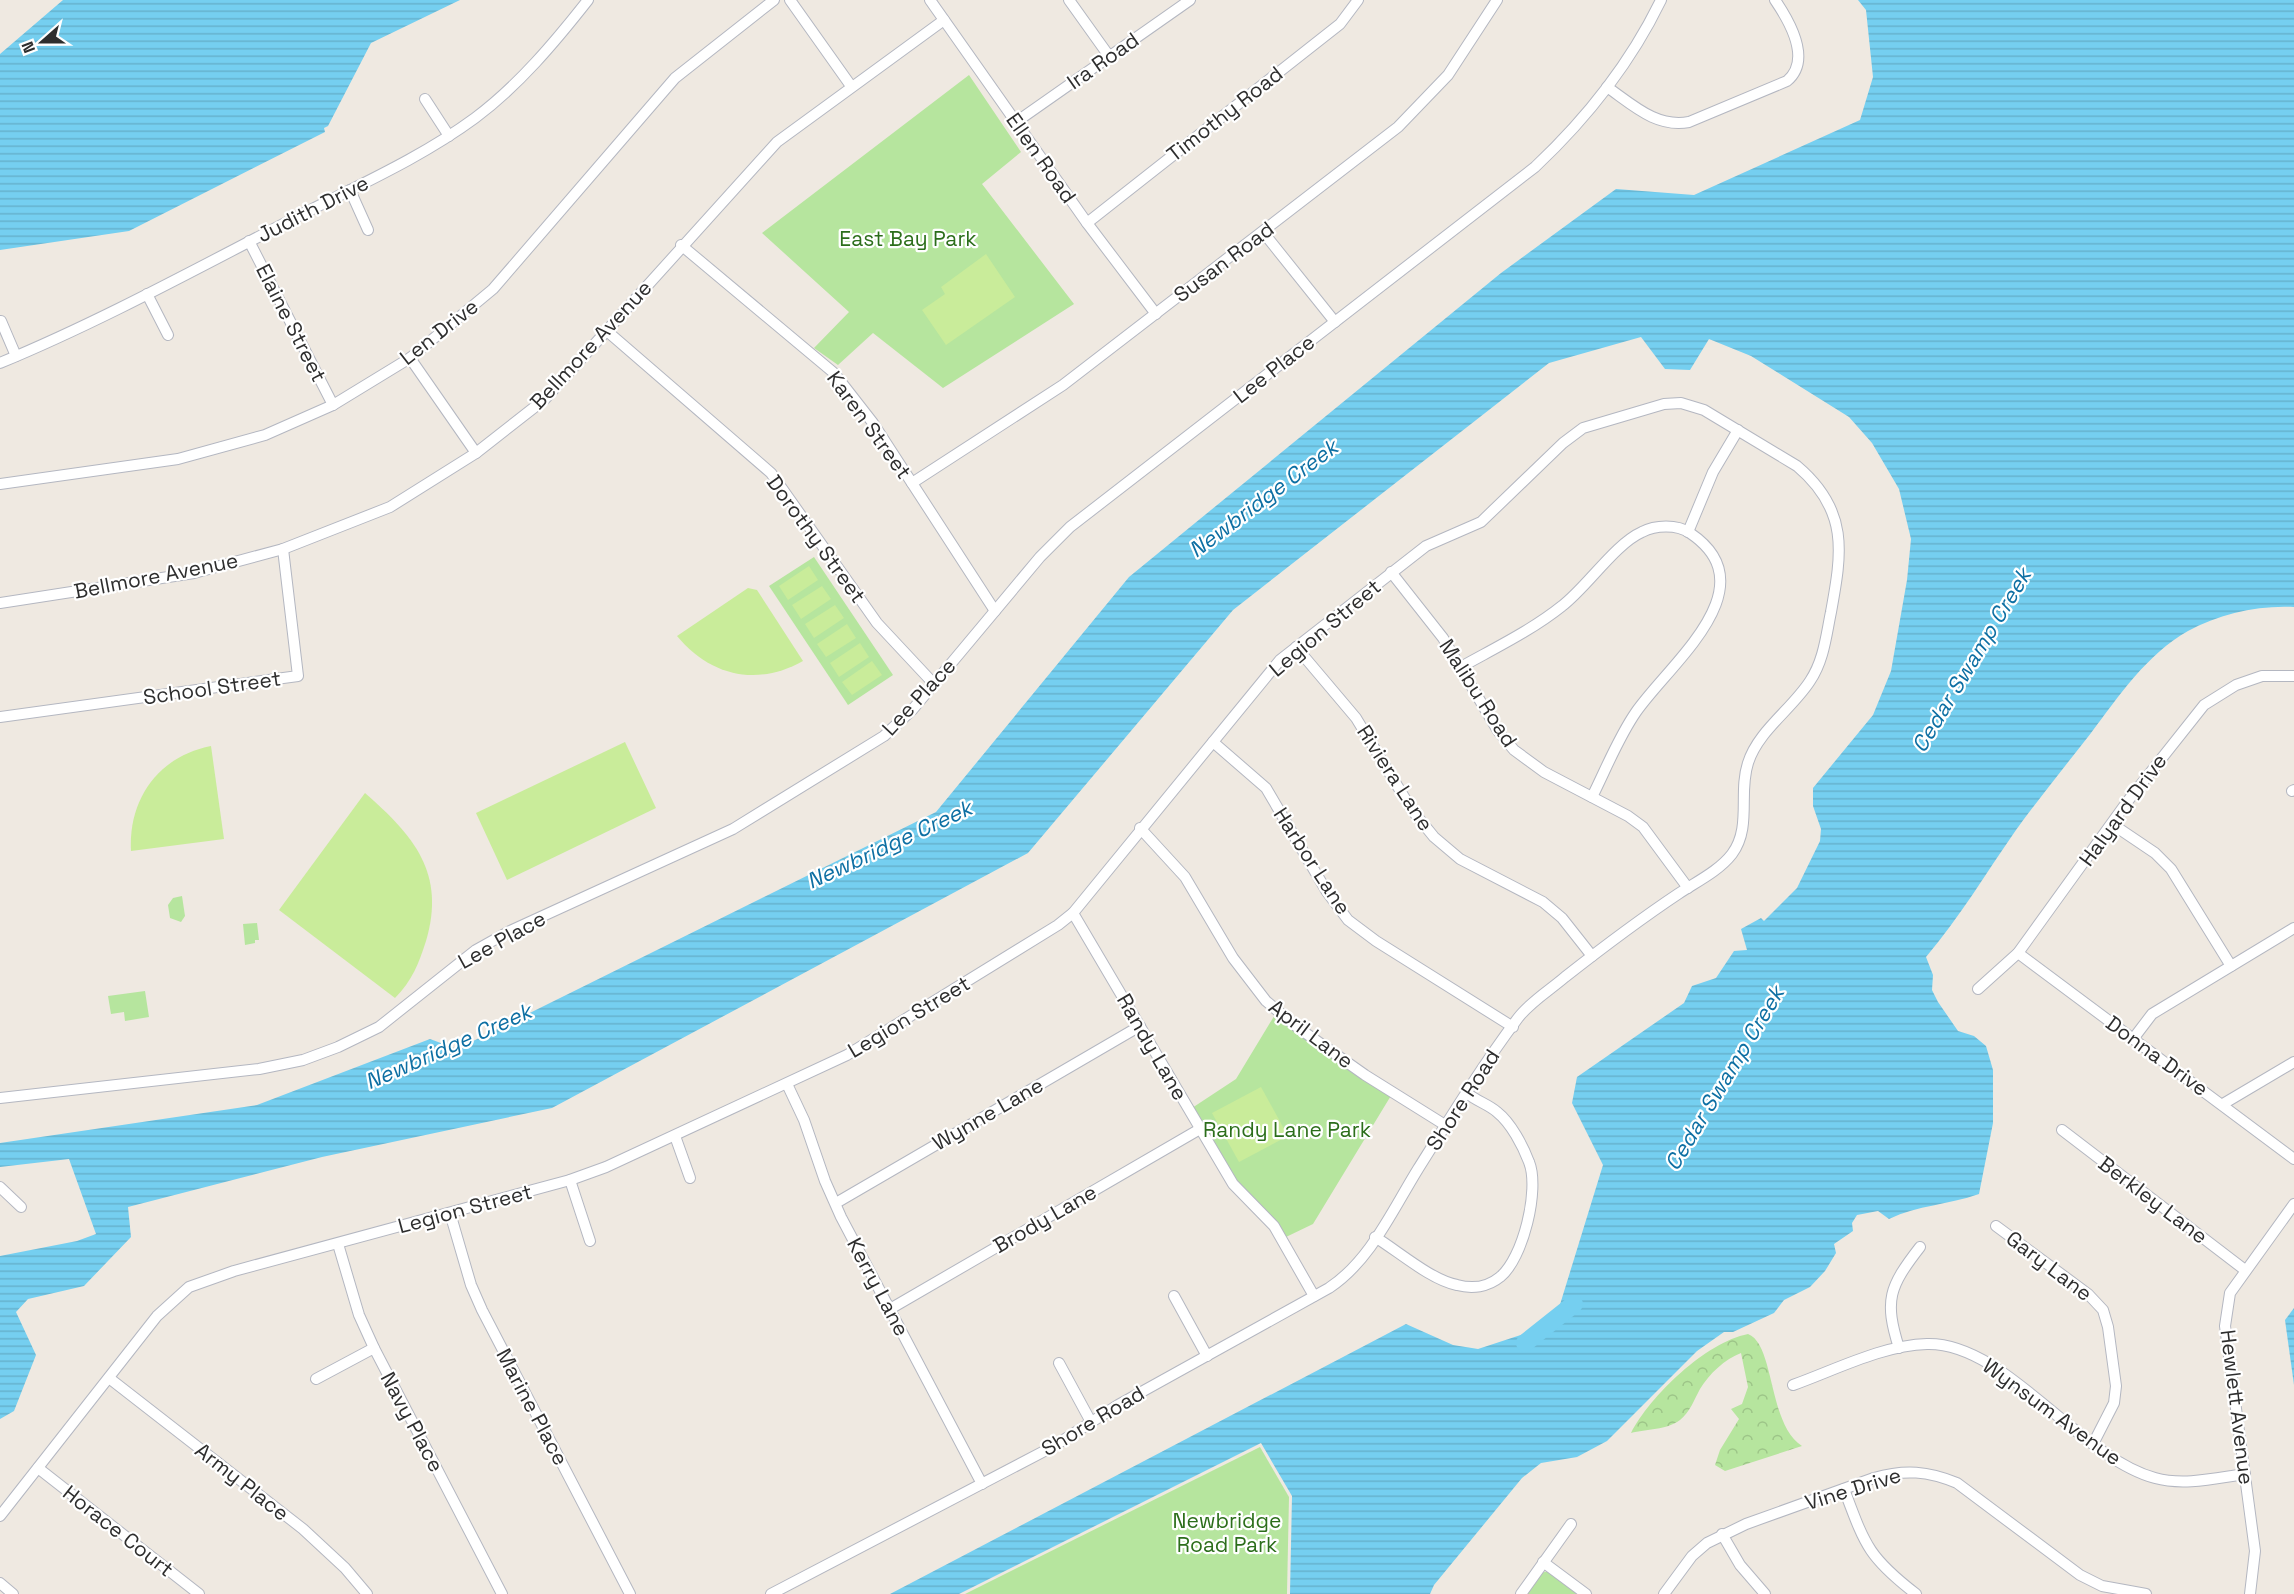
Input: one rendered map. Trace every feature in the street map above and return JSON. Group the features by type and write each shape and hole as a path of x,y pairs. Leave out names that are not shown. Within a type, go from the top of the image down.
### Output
{"street":[{"name":"Judith Drive","path":"0,363 54,342 350,190 449,136 492,105 526,71 588,0"},
{"name":"Len Drive","path":"0,484 178,459 265,435 333,405 410,358 493,290 675,78 774,0"},
{"path":"790,0 851,86"},
{"name":"Ellen Road","path":"930,0 1087,223 1156,314"},
{"path":"1069,0 1109,56"},
{"name":"Ira Road","path":"1016,122 1190,0"},
{"name":"Timothy Road","path":"1087,223 1340,24 1358,0"},
{"name":"Susan Road","path":"912,483 1063,385 1398,127 1448,75 1497,0"},
{"name":"Lee Place","path":"0,1098 260,1069 303,1060 338,1047 387,1021 448,971 501,936 709,842 884,736 913,709 1040,557 1070,527 1535,167 1587,114 1628,59 1661,0"},
{"path":"1607,87 1655,119 1674,124 1689,122 1787,81 1796,70 1799,53 1792,30 1775,0"},
{"name":"Bellmore Avenue","path":"0,603 194,573 283,549 390,507 476,453 545,399 608,332 681,245 777,142 944,20"},
{"path":"425,99 449,136"},
{"path":"350,190 368,230"},
{"path":"1263,232 1335,322"},
{"name":"Elaine Street","path":"249,241 333,405"},
{"name":"Karen Street","path":"681,245 834,373 873,423 995,611"},
{"path":"147,294 168,335"},
{"path":"1,321 16,356"},
{"name":"Dorothy Street","path":"608,332 771,473 877,623 934,684"},
{"path":"410,358 476,453"},
{"name":"Legion Street","path":"0,1516 157,1316 189,1287 234,1271 570,1180 606,1167 675,1136 847,1055 1028,944 1073,913 1140,828 1280,660 1426,546 1481,522 1563,443 1591,424 1664,404 1681,403 1704,410 1738,430"},
{"path":"1688,532 1713,472 1738,430"},
{"name":"Shore Road","path":"771,1594 1054,1446 1091,1422 1340,1281 1352,1270 1375,1237 1488,1058 1519,1017 1619,934 1722,865 1738,844 1743,830 1744,784 1748,763 1761,741 1808,685 1819,667 1839,568 1838,527 1821,490 1797,466 1738,430"},
{"path":"1461,667 1563,605 1639,532 1659,527 1688,532 1711,551 1719,568 1720,590 1714,609 1704,629 1635,714 1592,797"},
{"name":"School Street","path":"0,717 298,676 283,549"},
{"name":"Malibu Road","path":"1391,572 1443,638 1498,731 1515,750 1544,772 1629,816 1643,827 1688,888"},
{"name":"Riviera Lane","path":"1296,647 1356,718 1412,810 1434,837 1460,859 1543,902 1562,918 1592,956"},
{"name":"Halyard Drive","path":"1978,989 2018,953 2112,824 2204,705 2236,685 2262,676 2294,676"},
{"name":"Harbor Lane","path":"1212,742 1266,788 1327,892 1348,920 1376,941 1513,1027"},
{"path":"2112,824 2155,853 2171,869 2231,966"},
{"name":"April Lane","path":"1140,828 1185,877 1233,958 1266,1000 1287,1019 1365,1075 1445,1125"},
{"name":"Randy Lane","path":"1073,913 1233,1184 1278,1231 1314,1296"},
{"path":"2133,1039 2152,1014 2294,928"},
{"name":"Donna Drive","path":"2018,953 2294,1159"},
{"name":"Wynne Lane","path":"836,1203 1140,1026"},
{"path":"2223,1104 2294,1062"},
{"name":"Kerry Lane","path":"787,1084 804,1120 825,1181 982,1484"},
{"path":"1375,1237 1438,1277 1455,1285 1482,1286 1492,1283 1508,1269 1520,1245 1534,1186 1533,1175 1529,1161 1508,1124 1498,1112 1467,1093"},
{"name":"Brody Lane","path":"890,1309 1200,1129"},
{"name":"Berkley Lane","path":"2061,1130 2245,1270"},
{"path":"675,1136 690,1178"},
{"path":"570,1180 590,1241"},
{"path":"0,1187 21,1207"},
{"name":"Hewlett Avenue","path":"2250,1594 2255,1551 2225,1326 2230,1293 2294,1204"},
{"name":"Marine Place","path":"450,1213 471,1285 482,1310 630,1594"},
{"name":"Gary Lane","path":"1996,1226 2088,1294 2103,1310 2108,1327 2116,1386 2115,1403 2093,1443"},
{"name":"Navy Place","path":"338,1244 359,1315 374,1348 502,1594"},
{"path":"1899,1348 1890,1319 1891,1297 1897,1279 1920,1247"},
{"path":"1174,1296 1207,1356"},
{"name":"Wynsum Avenue","path":"1793,1385 1899,1348 1929,1344 1951,1347 1972,1354 1989,1364 2093,1443 2124,1464 2154,1478 2189,1482 2245,1474"},
{"path":"316,1379 374,1348"},
{"path":"1059,1363 1091,1422"},
{"name":"Army Place","path":"109,1378 303,1529 345,1568 367,1594"},
{"name":"Horace Court","path":"38,1468 199,1594"},
{"name":"Vine Drive","path":"1664,1594 1692,1556 1722,1534 1895,1472 1916,1471 1936,1474 1963,1487 2080,1575 2102,1586 2146,1594"},
{"path":"1844,1489 1863,1540 1873,1557 1916,1594"},
{"path":"1521,1594 1571,1524"},
{"path":"1722,1534 1740,1564 1765,1594"},
{"path":"1543,1562 1586,1594"},
{"path":"0,1584 14,1594"}],"green space":[{"name":"East Bay Park","path":"969,75 1021,152 982,184 1074,304 943,388 873,333 838,365 814,348 849,312 762,233"},
{"path":"986,254 1015,297 946,345 922,310 945,294 941,287"},
{"path":"814,557 893,675 848,705 769,586"},
{"path":"809,566 818,580 788,600 779,586"},
{"path":"822,586 831,599 801,619 792,605"},
{"path":"748,588 757,590 803,661 769,674 735,673 704,660 690,650 677,636"},
{"path":"835,605 844,618 814,638 805,624"},
{"path":"847,624 856,638 826,657 817,644"},
{"path":"860,643 869,657 839,677 830,663"},
{"path":"872,661 882,675 852,695 842,682"},
{"path":"625,742 656,808 507,880 476,813"},
{"path":"211,746 224,839 131,851 131,832 135,814 150,783 176,759"},
{"path":"365,793 383,809 411,841 428,876 432,895 431,917 421,957 410,978 395,998 279,910"},
{"path":"182,896 185,916 181,922 170,918 168,905 173,898"},
{"path":"257,923 259,940 245,945 243,924"},
{"path":"145,991 149,1017 125,1021 124,1012 111,1014 108,996"},
{"name":"Randy Lane Park","path":"1276,1013 1392,1094 1313,1224 1286,1237 1234,1182 1192,1108 1236,1079"},
{"path":"1261,1087 1288,1136 1239,1162 1212,1113"},
{"path":"1748,1334 1757,1341 1763,1353 1783,1421 1791,1436 1802,1446 1725,1471 1715,1465 1720,1450 1739,1419 1731,1409 1742,1404 1748,1387 1741,1353 1723,1363 1713,1373 1680,1420 1663,1427 1631,1433 1651,1403 1681,1373 1715,1348"},
{"name":"Newbridge Road Park","path":"1260,1447 1289,1497 1287,1594 965,1594"},
{"path":"1551,1571 1582,1594 1525,1594 1539,1573"}],"water":[{"path":"63,0 460,0 371,43 328,126 324,128 325,132 129,231 0,250 0,54"},
{"name":"Newbridge Creek","path":"1858,0 2294,0 2294,607 2253,609 2226,615 2188,631 2159,651 2123,691 2034,805 1962,911 1926,957 1933,975 1932,990 1938,1002 1958,1031 1974,1036 1986,1046 1993,1070 1993,1123 1979,1194 1900,1214 1889,1219 1878,1211 1857,1215 1852,1223 1853,1231 1834,1244 1836,1253 1825,1271 1810,1287 1784,1300 1774,1313 1733,1332 1724,1332 1697,1351 1607,1441 1577,1457 1541,1463 1522,1478 1434,1585 1430,1594 1290,1594 1292,1496 1261,1443 959,1594 890,1594 1406,1324 1453,1345 1478,1349 1554,1324 1603,1165 1572,1103 1577,1077 1684,1003 1692,986 1716,978 1734,951 1747,950 1741,929 1761,918 1764,921 1797,888 1820,841 1821,829 1813,806 1813,788 1873,715 1891,671 1907,580 1911,539 1899,489 1872,443 1849,417 1751,356 1709,339 1690,370 1665,369 1641,337 1549,363 1233,610 1028,853 552,1108 322,1157 128,1207 131,1237 84,1286 28,1299 16,1312 36,1355 14,1411 0,1419 0,1256 77,1241 96,1234 69,1159 0,1167 0,1143 257,1105 430,1039 457,1049 936,812 1129,577 1501,273 1616,189 1694,195 1860,120 1873,77 1866,10"},
{"path":"2294,1308 2294,1385 2285,1320"}],"waterway":[{"name":"Cedar Swamp Creek","path":"1525,1343 1574,1304"}]}
